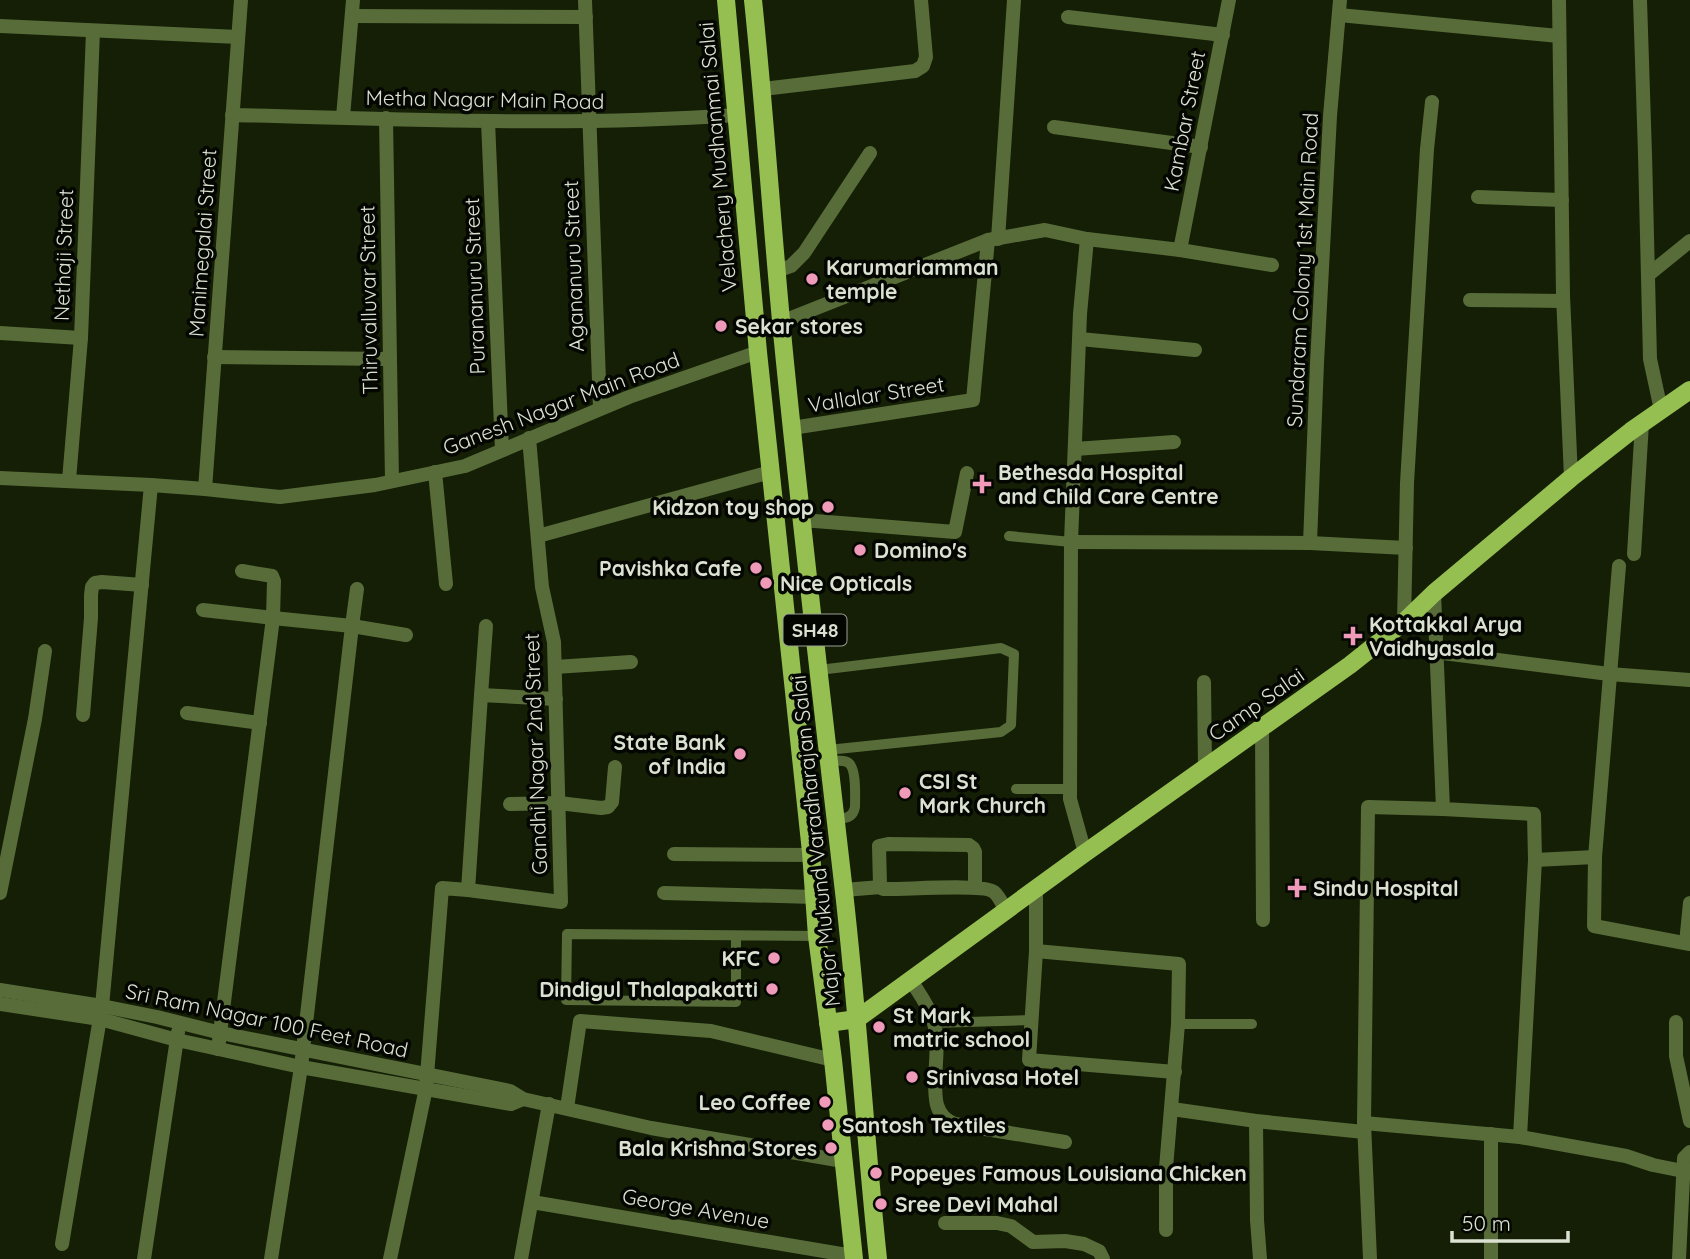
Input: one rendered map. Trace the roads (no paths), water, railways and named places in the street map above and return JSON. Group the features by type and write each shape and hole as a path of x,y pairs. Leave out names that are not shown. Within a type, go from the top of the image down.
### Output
{"main road":[{"name":"Velachery Mudhanmai Salai","path":"726,0 758,352"},
{"name":"Major Mukund Varadharajan Salai","path":"753,0 763,89 781,323 844,890 878,1259"},
{"name":"Major Mukund Varadharajan Salai","path":"758,352 811,855 817,936 854,1257"},
{"name":"Camp Salai","path":"828,1023 857,1019 1350,665 1405,622 1434,593 1571,478 1690,390"}],"street":[{"name":"Manimegalai Street","path":"205,489 241,0"},
{"path":"343,117 353,0"},
{"name":"Agananuru Street","path":"585,0 600,408"},
{"path":"763,89 915,71 923,66 926,57 921,0"},
{"path":"993,240 1014,0"},
{"name":"Kambar Street","path":"1181,250 1229,0"},
{"path":"1559,0 1563,301 1571,478"},
{"path":"1640,0 1650,359 1661,410"},
{"path":"1340,7 1559,36"},
{"name":"Sundaram Colony 1st Main Road","path":"1310,543 1330,116 1340,7"},
{"path":"352,16 586,17"},
{"path":"1068,17 1223,35"},
{"path":"0,26 238,37"},
{"name":"Nethaji Street","path":"69,481 81,338 93,31"},
{"path":"1405,622 1407,484 1432,102"},
{"name":"Metha Nagar Main Road","path":"232,115 589,122 736,115"},
{"name":"Thiruvalluvar Street","path":"386,118 392,481"},
{"name":"Purananuru Street","path":"488,121 502,450"},
{"path":"1054,127 1201,147"},
{"path":"777,271 791,266 804,253 870,153"},
{"path":"1478,197 1562,200"},
{"path":"781,323 993,240 1045,230 1087,239 1181,250 1272,265"},
{"path":"1086,853 1070,799 1070,789 1071,542 1080,314 1087,239"},
{"name":"Vallalar Street","path":"792,428 973,400 993,240"},
{"path":"1648,275 1690,241"},
{"path":"1471,300 1563,301"},
{"path":"0,334 81,338"},
{"path":"1080,340 1195,350"},
{"name":"Ganesh Nagar Main Road","path":"0,478 151,485 280,497 375,485 465,466 600,408 758,352"},
{"path":"215,357 390,359"},
{"path":"1634,554 1642,423"},
{"name":"Gandhi Nagar 2nd Street","path":"468,890 561,902 554,642 542,587 529,438"},
{"path":"1075,449 1174,442"},
{"path":"435,472 446,584"},
{"path":"538,536 770,472"},
{"path":"802,520 955,532 967,473"},
{"path":"62,1244 101,1012 151,485"},
{"path":"1071,542 1310,543 1406,548"},
{"path":"1619,566 1595,857 1594,926 1688,944 1690,903"},
{"path":"218,1049 273,618 272,576 242,571"},
{"path":"83,715 92,618 92,587 95,583 102,582 142,585"},
{"path":"271,1259 301,1067 357,589"},
{"path":"1434,593 1443,809"},
{"path":"204,610 352,626 406,635"},
{"path":"390,1259 427,1081 442,888 468,890 486,626"},
{"path":"0,893 46,651"},
{"path":"1436,652 1609,674 1690,680"},
{"path":"555,667 631,663"},
{"path":"1204,682 1205,768"},
{"path":"481,695 556,699"},
{"path":"187,713 260,723"},
{"path":"1262,727 1263,920"},
{"path":"510,804 559,803 601,808 611,805 615,767"},
{"path":"1370,1259 1364,1127 1368,807 1534,814 1535,860 1520,1137"},
{"path":"881,887 879,846 888,844 968,845 975,852 975,888"},
{"path":"674,854 811,855"},
{"path":"1535,860 1595,857"},
{"path":"844,890 881,887 990,889 995,892 1006,911"},
{"path":"1036,889 1036,951 1029,1060 1175,1072"},
{"path":"664,893 814,897"},
{"path":"1036,951 1179,964 1175,1072 1166,1168 1166,1230"},
{"path":"911,980 930,1011 934,1023 938,1052 937,1105 943,1117 955,1124 1065,1142"},
{"name":"Sri Ram Nagar 100 Feet Road","path":"0,990 101,1012 177,1040 301,1067 427,1081"},
{"name":"Sri Ram Nagar 100 Feet Road","path":"0,1004 157,1017 221,1034 303,1050 511,1104 523,1099 651,1128 843,1161"},
{"path":"567,1108 580,1021 711,1031 833,1060"},
{"path":"1676,1022 1690,1121"},
{"path":"144,1259 179,1024"},
{"path":"522,1259 550,1104"},
{"path":"1172,1109 1256,1121 1520,1137 1626,1156 1683,1171"},
{"path":"1256,1121 1260,1259"},
{"path":"1491,1134 1491,1259"},
{"path":"1679,1259 1684,1157 1690,1152"},
{"name":"George Avenue","path":"532,1202 854,1257"},
{"path":"945,1223 996,1223 1011,1226 1033,1242 1065,1241 1084,1244 1099,1251 1103,1259"}],"lane":[{"path":"1009,536 1071,542"},
{"path":"819,670 1000,648 1014,654 1011,724 1001,732 829,755"},
{"path":"1016,789 1070,789"},
{"path":"736,936 736,1002 566,1000 567,934 817,936"},
{"path":"934,1023 1032,1020"},
{"path":"1178,1024 1252,1024"}],"place":[{"name":"Karumariamman temple","path":"812,279"},
{"name":"Sekar stores","path":"721,326"},
{"name":"Bethesda Hospital and Child Care Centre","path":"982,484"},
{"name":"Kidzon toy shop","path":"828,507"},
{"name":"Domino's","path":"860,550"},
{"name":"Pavishka Cafe","path":"756,568"},
{"name":"Nice Opticals","path":"766,583"},
{"name":"Kottakkal Arya Vaidhyasala","path":"1353,636"},
{"name":"State Bank of India","path":"740,754"},
{"name":"CSI St Mark Church","path":"905,793"},
{"name":"Sindu Hospital","path":"1297,888"},
{"name":"KFC","path":"774,958"},
{"name":"Dindigul Thalapakatti","path":"772,989"},
{"name":"St Mark matric school","path":"879,1027"},
{"name":"Srinivasa Hotel","path":"912,1077"},
{"name":"Leo Coffee","path":"825,1102"},
{"name":"Santosh Textiles","path":"828,1125"},
{"name":"Bala Krishna Stores","path":"831,1148"},
{"name":"Popeyes Famous Louisiana Chicken","path":"876,1173"},
{"name":"Sree Devi Mahal","path":"881,1204"}]}
